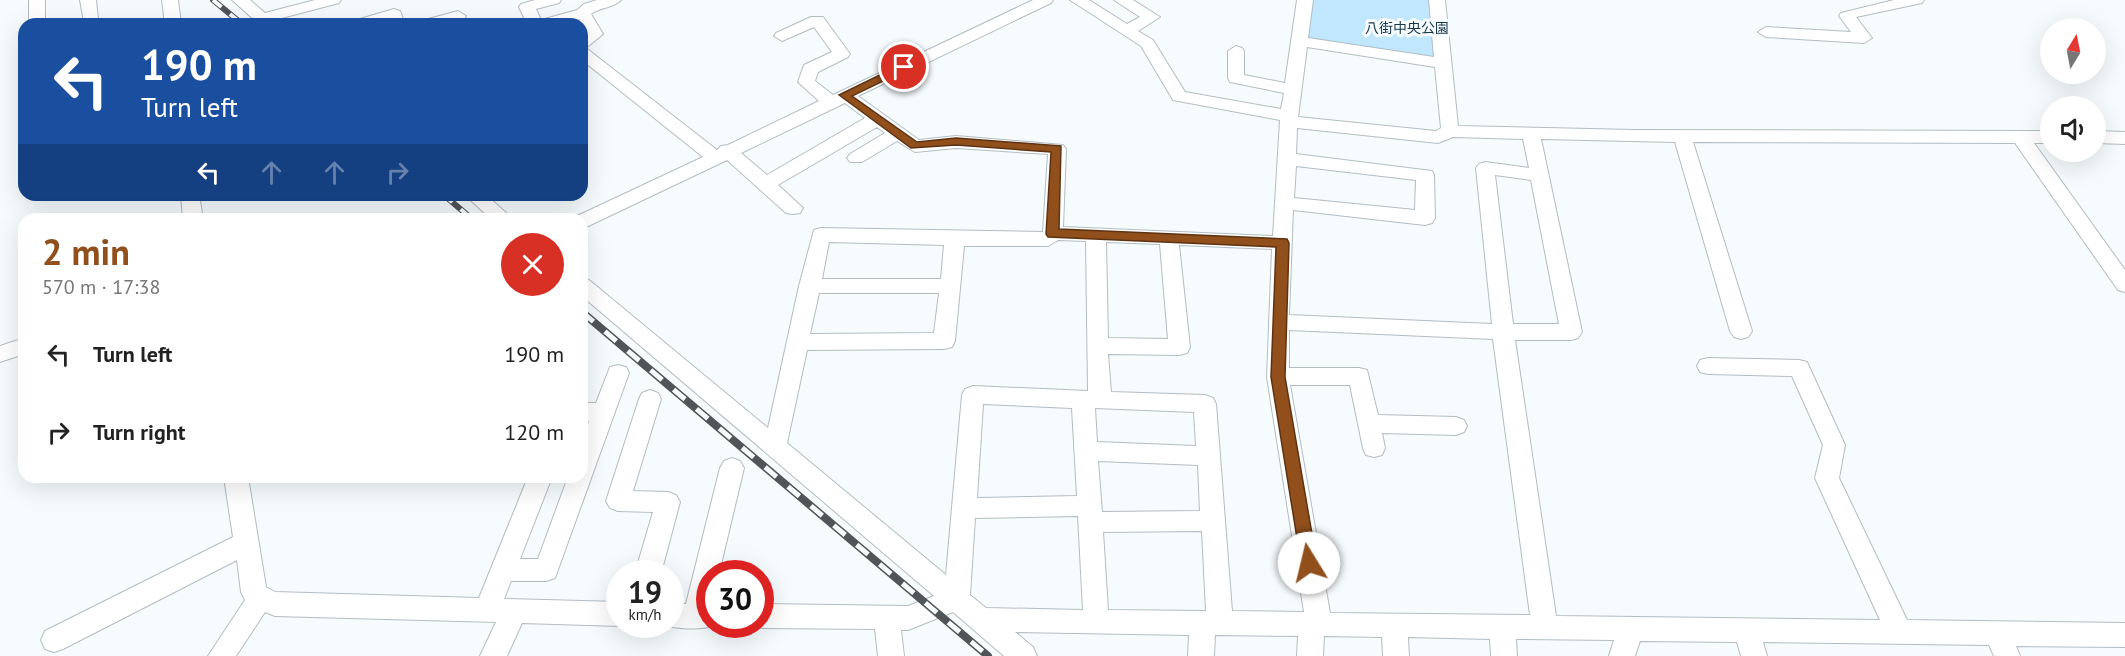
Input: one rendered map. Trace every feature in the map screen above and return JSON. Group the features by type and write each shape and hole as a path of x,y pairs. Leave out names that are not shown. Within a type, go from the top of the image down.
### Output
{"street":[{"path":"37,0 38,18"},
{"path":"88,0 90,18"},
{"path":"170,0 172,18"},
{"path":"240,0 262,18"},
{"path":"276,18 333,0"},
{"path":"532,18 527,7 553,0"},
{"path":"566,18 584,13 590,6 613,0"},
{"path":"588,219 1045,0"},
{"path":"1077,0 1147,43 1179,96 1289,119 1438,137 1450,131 1682,136 2040,137"},
{"path":"1122,0 1152,17 1127,30"},
{"path":"1305,0 1289,119 1278,322 1278,377 1315,624 1310,656"},
{"path":"1437,0 1450,131"},
{"path":"1766,32 1864,38 1847,16 1916,0"},
{"path":"584,13 587,18"},
{"path":"380,18 394,14 395,18"},
{"path":"775,446 820,235 1048,239 1053,234 1057,149 956,142 915,146 877,119 806,82 810,69 842,54 818,20 782,36"},
{"path":"588,21 595,34 588,39"},
{"path":"1298,41 1443,63"},
{"path":"1236,51 1236,78 1292,89"},
{"path":"588,56 721,154 766,184 793,208"},
{"path":"766,184 877,119"},
{"path":"856,158 897,133"},
{"path":"1278,322 1503,332 1571,332 1531,133"},
{"path":"1682,136 1741,331"},
{"path":"2020,136 2125,285"},
{"path":"2106,137 2125,138"},
{"path":"1284,202 1425,218 1425,175 1287,159"},
{"path":"1539,175 1485,168 1503,332 1545,627"},
{"path":"481,201 496,213"},
{"path":"1053,234 1282,243"},
{"path":"1096,235 1096,346 1086,451 1096,621"},
{"path":"797,342 944,341 955,238"},
{"path":"1096,346 1179,347 1169,238"},
{"path":"809,286 950,286"},
{"path":"588,290 1024,656"},
{"path":"0,354 18,348"},
{"path":"1708,366 1799,368 1834,445 1827,478 1899,632"},
{"path":"588,439 593,412 618,373"},
{"path":"1278,377 1359,376 1374,448"},
{"path":"957,599 973,395 1206,404 1213,521 1212,623 1201,656"},
{"path":"651,399 618,501 668,502 652,560"},
{"path":"1369,424 1456,426"},
{"path":"1086,451 1209,456"},
{"path":"714,560 732,468"},
{"path":"237,483 254,592 260,599 275,604 606,614"},
{"path":"487,610 538,483"},
{"path":"504,570 546,570 578,483"},
{"path":"964,508 1213,521"},
{"path":"54,639 246,543"},
{"path":"221,656 260,599"},
{"path":"774,616 908,618 957,599"},
{"path":"493,656 515,611"},
{"path":"886,617 891,656"},
{"path":"981,620 1899,632 2002,645 2125,635"},
{"path":"1395,625 1395,656"},
{"path":"1502,627 1504,656"},
{"path":"1622,656 1631,628"},
{"path":"1746,630 1754,656"}],"green space":[{"name":"八街中央公園","path":"1311,0 1433,0 1439,60 1304,40"}],"railway":[{"path":"213,0 235,18"},
{"path":"451,201 465,213"},
{"path":"588,317 988,656"}],"route":[{"path":"904,67 844,95 915,146 956,142 1057,149 1053,234 1282,243 1278,377 1309,563"}]}
